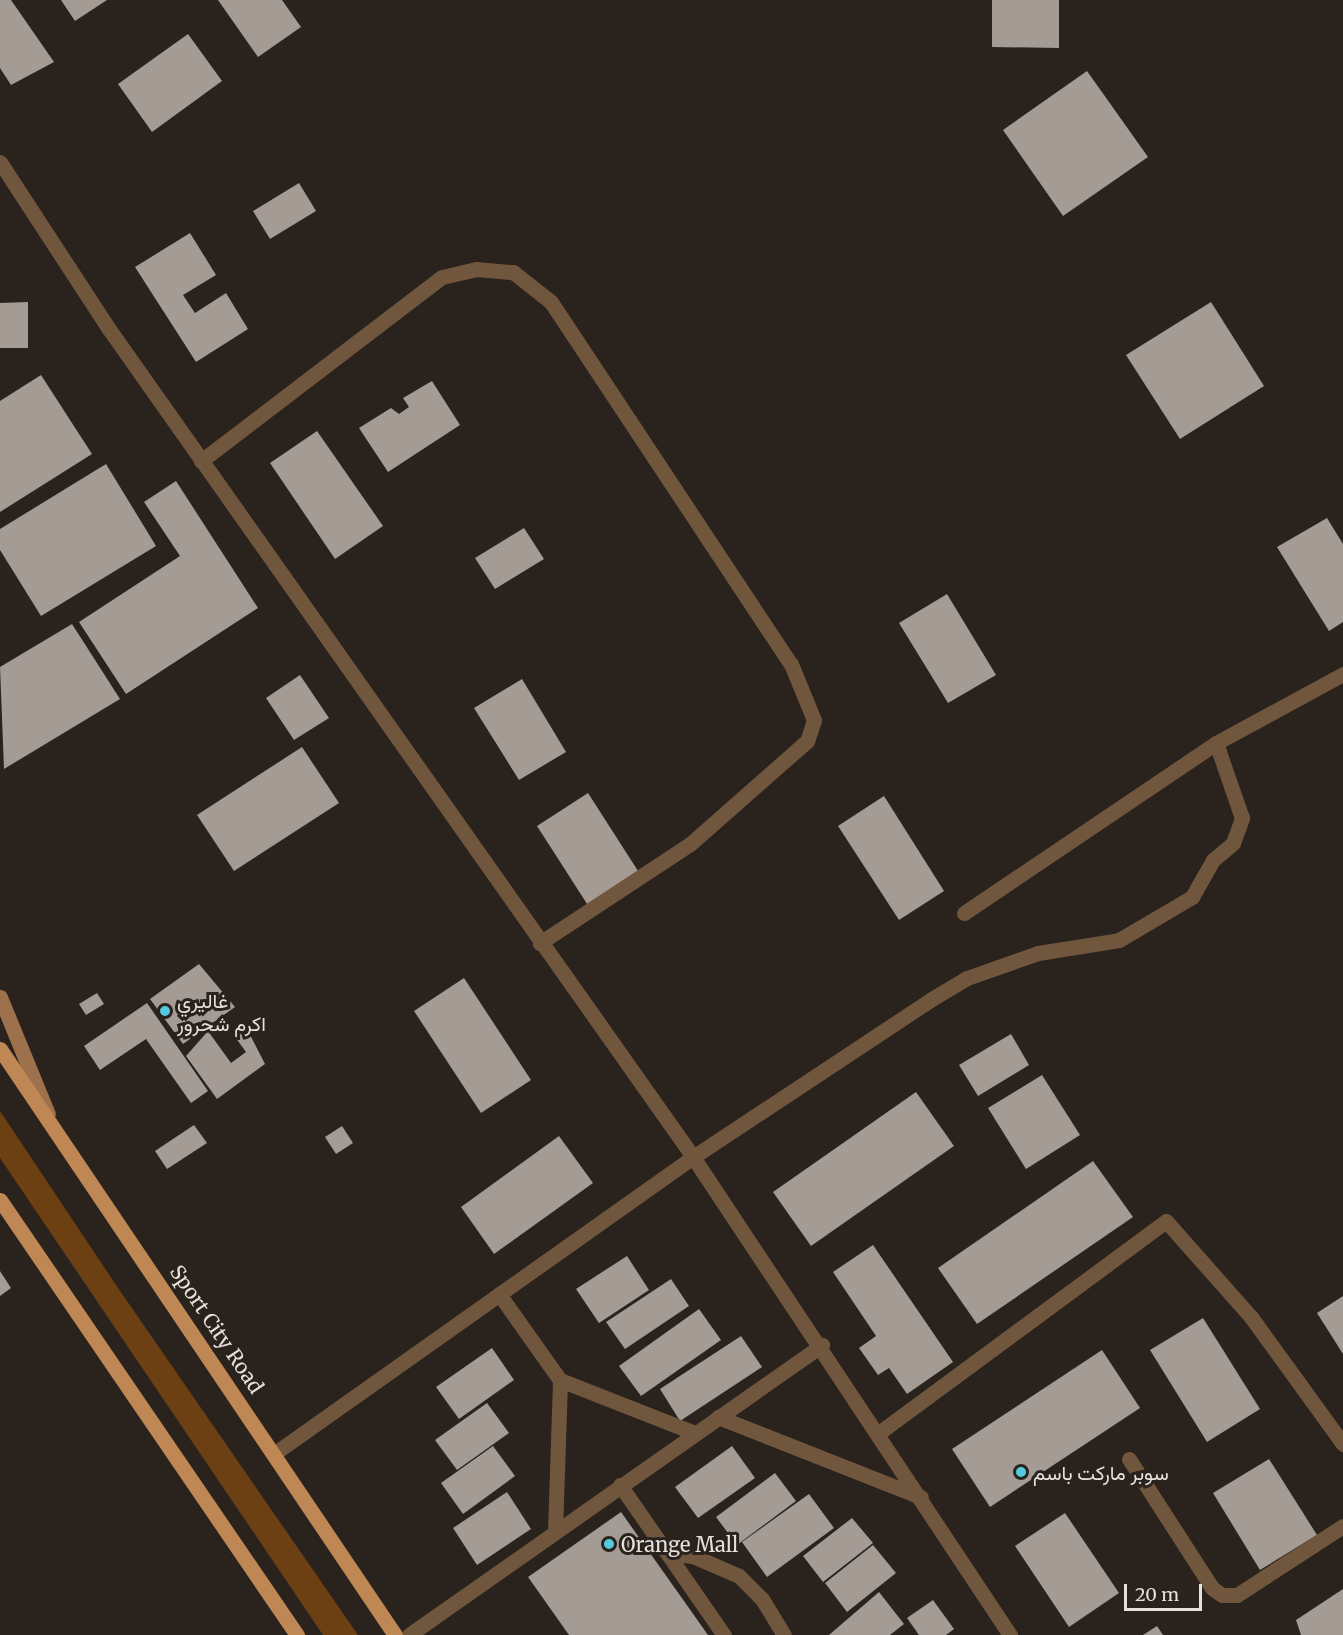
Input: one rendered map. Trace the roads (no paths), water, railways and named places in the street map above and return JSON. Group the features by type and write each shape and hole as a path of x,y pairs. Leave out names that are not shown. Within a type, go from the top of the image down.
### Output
{"main road":[{"path":"0,997 50,1119"},
{"name":"Sport City Road","path":"0,1049 50,1119 395,1635"},
{"path":"0,1200 297,1635"}],"street":[{"path":"0,162 201,461 540,944 693,1157 822,1345 1010,1635"},
{"path":"201,461 442,277 476,269 513,272 551,302 791,664 814,720 807,741 690,844 540,944"},
{"path":"964,913 1216,742 1343,674"},
{"path":"275,1453 693,1157 967,978 1038,953 1119,940 1192,897 1212,860 1233,843 1242,818 1216,742"},
{"path":"880,1432 1166,1221 1251,1317 1343,1444"},
{"path":"499,1294 560,1380 695,1433"},
{"path":"409,1635 822,1345"},
{"path":"555,1532 560,1380"},
{"path":"718,1417 921,1497"},
{"path":"1129,1459 1212,1588 1222,1595 1237,1595 1343,1526"},
{"path":"620,1485 724,1635"},
{"path":"667,1553 693,1556 739,1576 762,1599 784,1635"}],"place":[{"name":"غاليري اكرم شحرور","path":"165,1011"},
{"name":"سوبر ماركت باسم","path":"1021,1472"},
{"name":"Orange Mall","path":"609,1544"}]}
